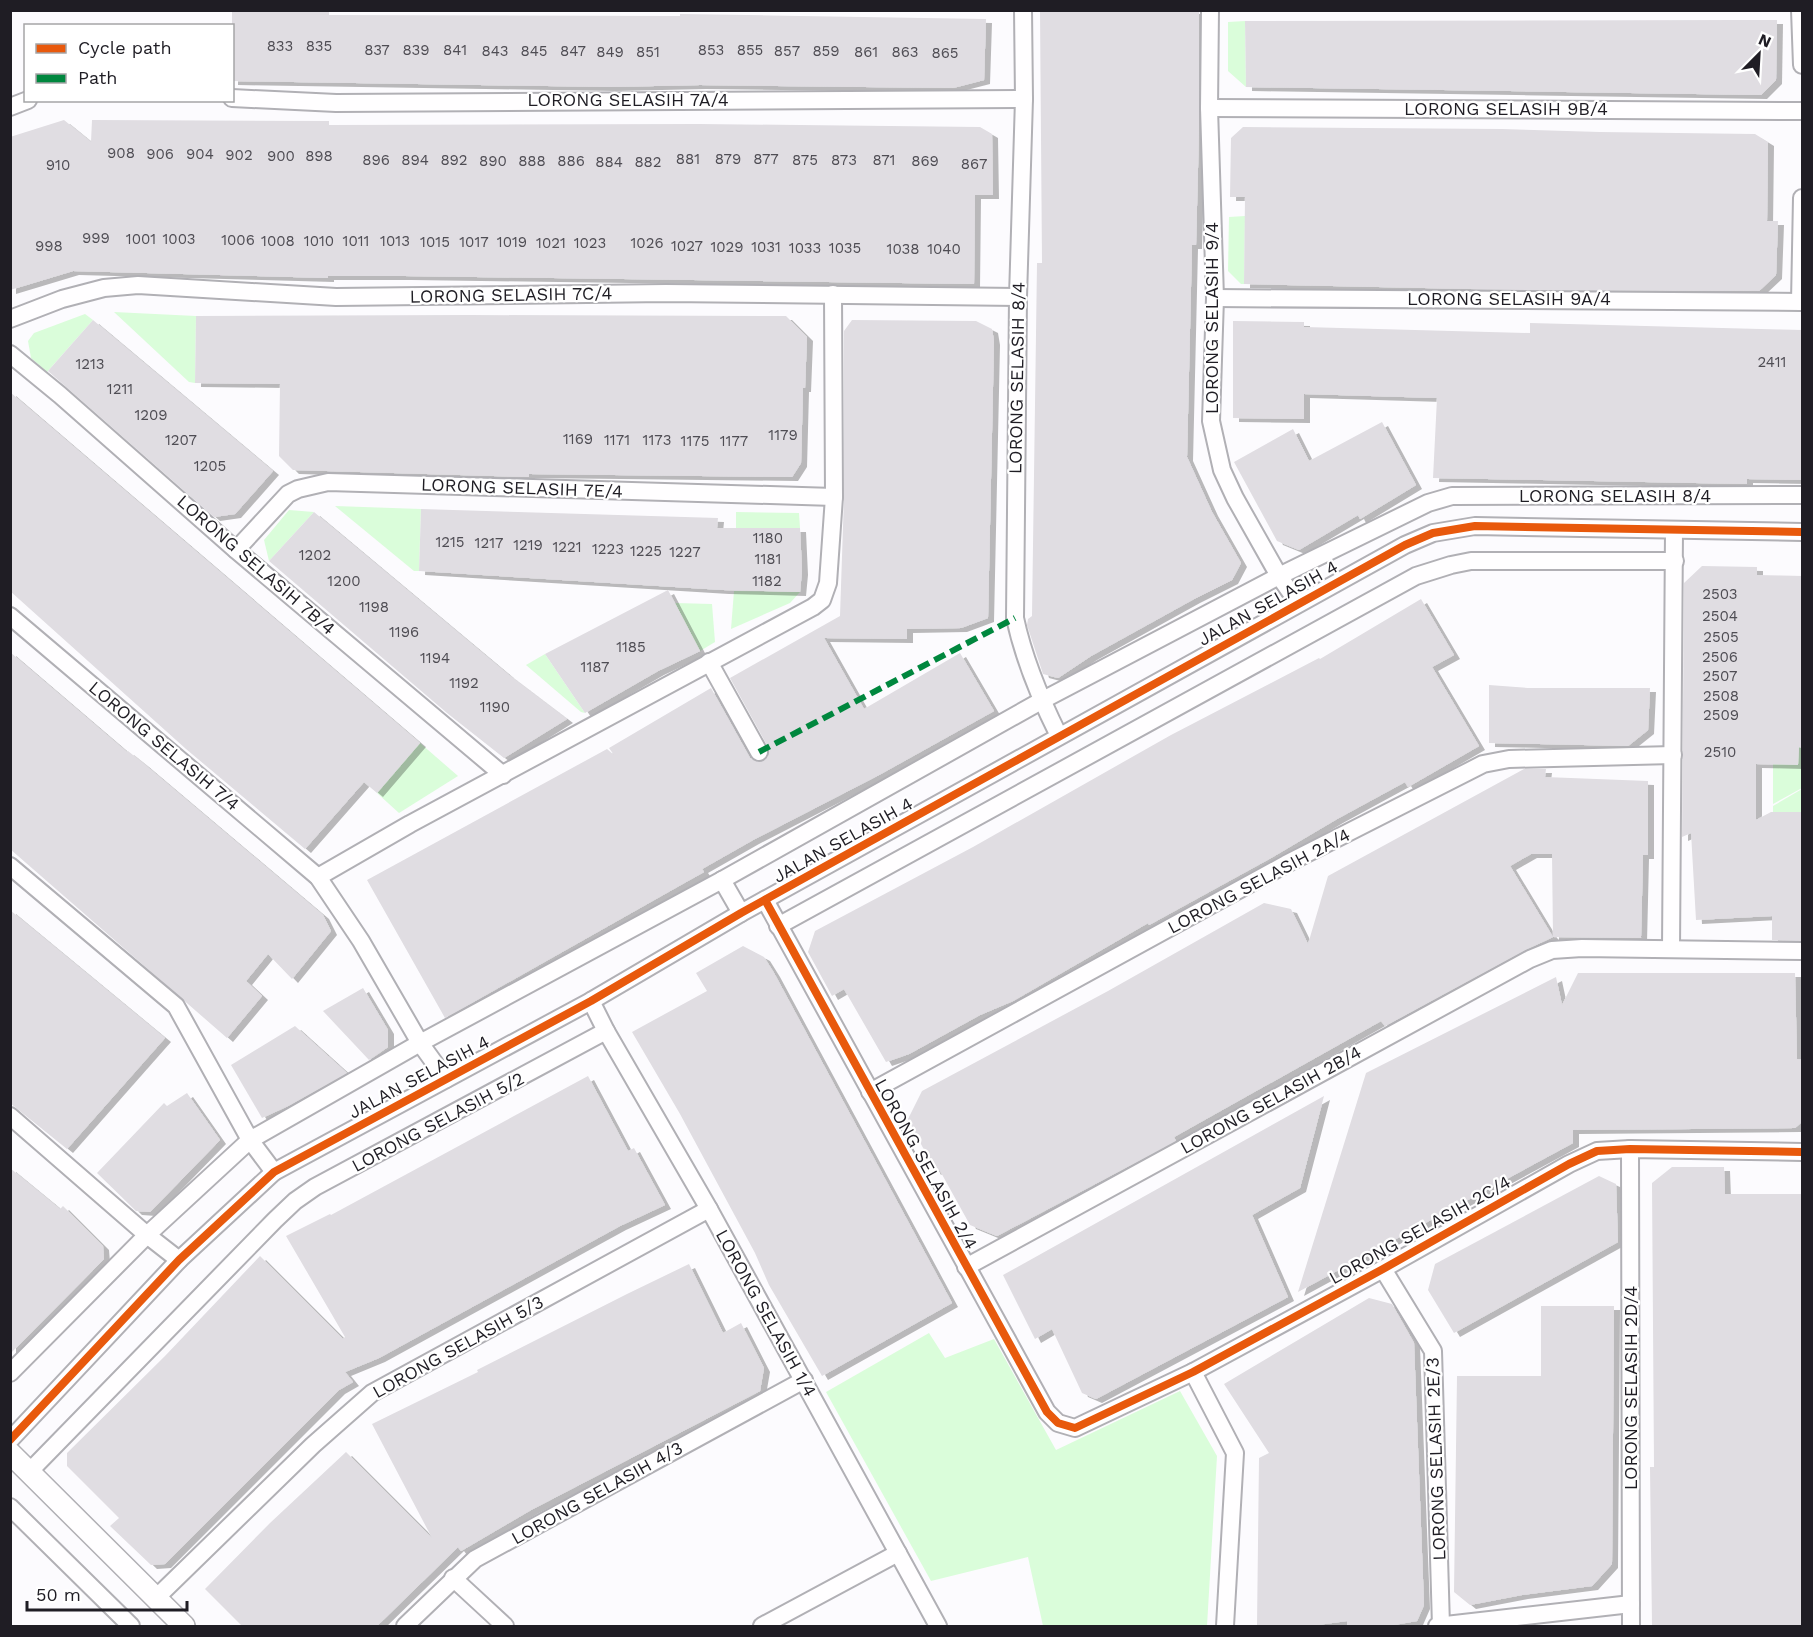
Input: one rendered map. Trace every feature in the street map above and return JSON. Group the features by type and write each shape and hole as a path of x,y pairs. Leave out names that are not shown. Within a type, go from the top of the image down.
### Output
{"street":[{"name":"LORONG SELASIH 8/4","path":"1023,10 1024,99 1018,297 1015,618 1022,651 1041,701 1059,736"},
{"name":"LORONG SELASIH 9/4","path":"1210,10 1209,108 1215,298 1211,421 1222,470 1235,498 1279,576 1298,603"},
{"path":"1800,10 1803,64"},
{"name":"LORONG SELASIH 7A/4","path":"234,98 336,103 1024,99"},
{"path":"10,107 24,102"},
{"name":"LORONG SELASIH 9B/4","path":"1209,108 1803,111"},
{"path":"1801,302 1803,198"},
{"name":"LORONG SELASIH 7C/4","path":"10,319 62,299 104,288 138,285 336,297 666,293 1018,297"},
{"path":"318,877 822,600 828,583 834,497 833,294"},
{"name":"LORONG SELASIH 9A/4","path":"1215,298 1801,302"},
{"name":"LORONG SELASIH 7B/4","path":"10,354 60,394 236,550 503,774"},
{"name":"LORONG SELASIH 7E/4","path":"236,550 288,494 298,489 328,482 834,497"},
{"name":"LORONG SELASIH 8/4","path":"10,1373 147,1235 250,1140 420,1043 722,880 1041,701 1279,576 1428,503 1452,496 1803,495"},
{"name":"JALAN SELASIH 4","path":"10,1440 179,1260 274,1172 591,1001 741,913 1405,545 1433,534 1475,526 1803,532"},
{"path":"1671,949 1674,531"},
{"path":"778,926 1416,576 1471,561 1675,561"},
{"name":"LORONG SELASIH 7/4","path":"10,616 318,877 361,941 420,1043 446,1079"},
{"path":"709,662 759,752"},
{"name":"LORONG SELASIH 2A/4","path":"870,1092 1286,864 1483,764 1509,759 1673,755"},
{"path":"10,866 176,1006 250,1140 274,1172"},
{"path":"722,880 741,913"},
{"name":"LORONG SELASIH 2/4","path":"765,900 1047,1412 1058,1423 1075,1428"},
{"name":"LORONG SELASIH 2B/4","path":"966,1267 1530,959 1552,950 1582,948 1803,951"},
{"name":"LORONG SELASIH 1/4","path":"591,1001 804,1380 938,1626"},
{"name":"LORONG SELASIH 5/2","path":"29,1472 275,1220 315,1187 606,1031"},
{"path":"10,1116 179,1260"},
{"name":"LORONG SELASIH 2C/4","path":"1075,1428 1193,1372 1383,1269 1569,1164 1597,1152 1630,1149 1803,1152"},
{"name":"LORONG SELASIH 2D/4","path":"1630,1149 1631,1626"},
{"name":"LORONG SELASIH 5/3","path":"156,1598 313,1445 372,1393 709,1209"},
{"name":"LORONG SELASIH 2E/3","path":"1383,1269 1433,1351 1439,1626"},
{"path":"1193,1372 1235,1453 1225,1626"},
{"name":"LORONG SELASIH 4/3","path":"405,1626 475,1559 804,1380"},
{"path":"10,1453 184,1626"},
{"path":"10,1507 131,1626"},
{"path":"762,1626 898,1553"},
{"path":"453,1578 505,1626"},
{"path":"1439,1626 1631,1604"}],"green space":[{"path":"1245,21 1246,87 1228,71 1228,22"},
{"path":"1245,216 1244,284 1241,284 1228,271 1229,217"},
{"path":"114,312 196,316 195,383 189,382"},
{"path":"85,314 93,320 47,372 31,358 28,341 34,333"},
{"path":"335,506 421,509 419,571 414,571"},
{"path":"289,510 314,512 269,561 264,540"},
{"path":"736,512 799,513 800,528 736,528"},
{"path":"734,591 800,592 790,603 731,629"},
{"path":"675,603 712,604 715,642 700,651"},
{"path":"545,654 585,713 526,665"},
{"path":"420,743 458,776 399,813 377,793"},
{"path":"1799,747 1802,748 1802,788 1773,804 1773,764 1798,764"},
{"path":"1802,789 1802,812 1773,812 1773,806"},
{"path":"929,1333 945,1358 994,1339 1056,1450 1180,1391 1217,1456 1207,1626 1043,1626 1028,1557 931,1581 826,1392"}],"building":[{"path":"1040,10 1199,10 1196,245 1192,245 1187,457 1212,512 1241,563 1232,580 1091,656 1058,678 1043,674 1027,625 1028,619 1032,616 1037,263 1042,263"},
{"path":"232,11 329,11 329,15 680,16 680,14 986,19 984,80 953,88 700,85 610,87 234,81 234,24 232,24"},
{"path":"1777,20 1776,80 1761,95 1246,87 1245,21"},
{"path":"64,120 91,142 92,120 329,121 329,125 699,124 980,127 992,134 993,195 975,195 974,284 405,276 328,276 328,278 73,271 10,290 10,137"},
{"path":"1243,127 1755,134 1768,142 1767,221 1778,221 1776,275 1759,291 1517,290 1244,284 1245,197 1230,197 1231,138"},
{"path":"196,316 786,316 807,337 801,463 792,477 529,474 529,477 293,470 279,456 280,384 195,383"},
{"path":"93,320 273,471 235,514 214,517 48,371"},
{"path":"852,320 976,321 992,329 994,341 988,618 961,628 907,629 907,639 824,638 864,709 960,653 994,711 879,775 753,840 702,869 704,872 445,1018 367,880 607,749 614,755 609,748 711,688 750,758 759,762 768,757 768,747 730,678 840,616 844,497 844,331"},
{"path":"1233,321 1304,322 1304,327 1530,333 1530,323 1803,330 1803,480 1747,479 1747,484 1433,478 1437,398 1304,394 1304,419 1233,418"},
{"path":"10,392 420,743 377,793 364,782 305,849 186,749 10,591"},
{"path":"1382,422 1416,485 1360,519 1358,515 1299,550 1277,541 1234,462 1293,429 1309,461"},
{"path":"421,509 718,518 717,528 800,528 802,571 800,592 723,590 419,571"},
{"path":"314,512 509,675 567,719 504,758 447,713 269,561"},
{"path":"1702,566 1757,567 1757,575 1803,576 1803,748 1799,747 1798,765 1756,764 1756,820 1771,812 1803,812 1803,941 1772,940 1772,916 1696,920 1691,833 1682,837 1684,583"},
{"path":"668,590 700,651 658,671 585,713 545,654"},
{"path":"1421,599 1454,655 1432,667 1479,746 1408,787 1405,782 1149,925 1148,923 1013,1001 980,1015 909,1054 886,1062 844,989 832,996 808,952 815,931 973,847 1171,735 1320,659"},
{"path":"10,652 323,915 331,931 292,979 268,954 246,981 262,996 227,1038 10,849"},
{"path":"1489,685 1528,688 1650,688 1648,730 1628,746 1489,743"},
{"path":"1524,769 1546,769 1545,777 1648,781 1648,855 1643,855 1641,938 1553,937 1385,1026 1381,1021 1174,1137 1176,1141 997,1236 970,1225 939,1169 935,1171 908,1119 922,1091 1108,991 1264,903 1291,909 1308,944 1328,876","holes":["1531,854 1552,854 1553,937 1510,866"]},
{"path":"10,910 165,1038 67,1149 10,1103"},
{"path":"743,946 764,957 774,973 952,1303 822,1376 769,1285 755,1253 680,1114 632,1032 707,991 696,973"},
{"path":"1578,973 1795,973 1797,1059 1803,1060 1803,1121 1795,1128 1573,1130 1573,1143 1298,1292 1366,1073 1556,977 1562,1005"},
{"path":"363,988 388,1030 388,1047 369,1060 323,1011"},
{"path":"295,1026 347,1073 262,1118 231,1065"},
{"path":"588,1076 628,1151 634,1148 665,1205 620,1226 379,1358 345,1372 353,1382 339,1390 165,1564 151,1565 110,1526 119,1518 67,1466 67,1453 165,1356 260,1256 343,1339 345,1337 286,1236 331,1215"},
{"path":"187,1093 220,1140 150,1212 136,1211 97,1173 164,1103 167,1106"},
{"path":"1324,1096 1300,1188 1252,1215 1288,1297 1096,1399 1082,1393 1052,1329 1035,1339 1003,1275"},
{"path":"1672,1167 1724,1167 1725,1194 1803,1194 1802,1626 1652,1626 1650,1467 1654,1467 1652,1183"},
{"path":"10,1168 60,1209 63,1206 103,1246 104,1259 10,1354"},
{"path":"1599,1176 1616,1184 1618,1242 1454,1333 1428,1290 1435,1264"},
{"path":"689,1264 723,1333 741,1323 764,1368 760,1391 531,1510 461,1551 458,1547 377,1626 242,1626 205,1589 270,1523 346,1452 432,1538 372,1424"},
{"path":"1369,1298 1392,1304 1414,1343 1424,1605 1417,1621 1388,1626 1347,1626 1347,1621 1310,1626 1257,1626 1259,1458 1269,1453 1224,1384"},
{"path":"1541,1306 1614,1306 1612,1564 1592,1586 1522,1595 1470,1605 1454,1592 1457,1376 1541,1376"}],"marked path":[{"path":"759,752 1015,618"}],"cycle path":[{"path":"10,1440 179,1260 274,1172 591,1001 741,913 1405,545 1433,533 1475,526 1802,532"},
{"path":"765,900 1047,1412 1058,1423 1075,1428 1193,1372 1383,1269 1569,1164 1597,1151 1630,1149 1802,1152"}]}
